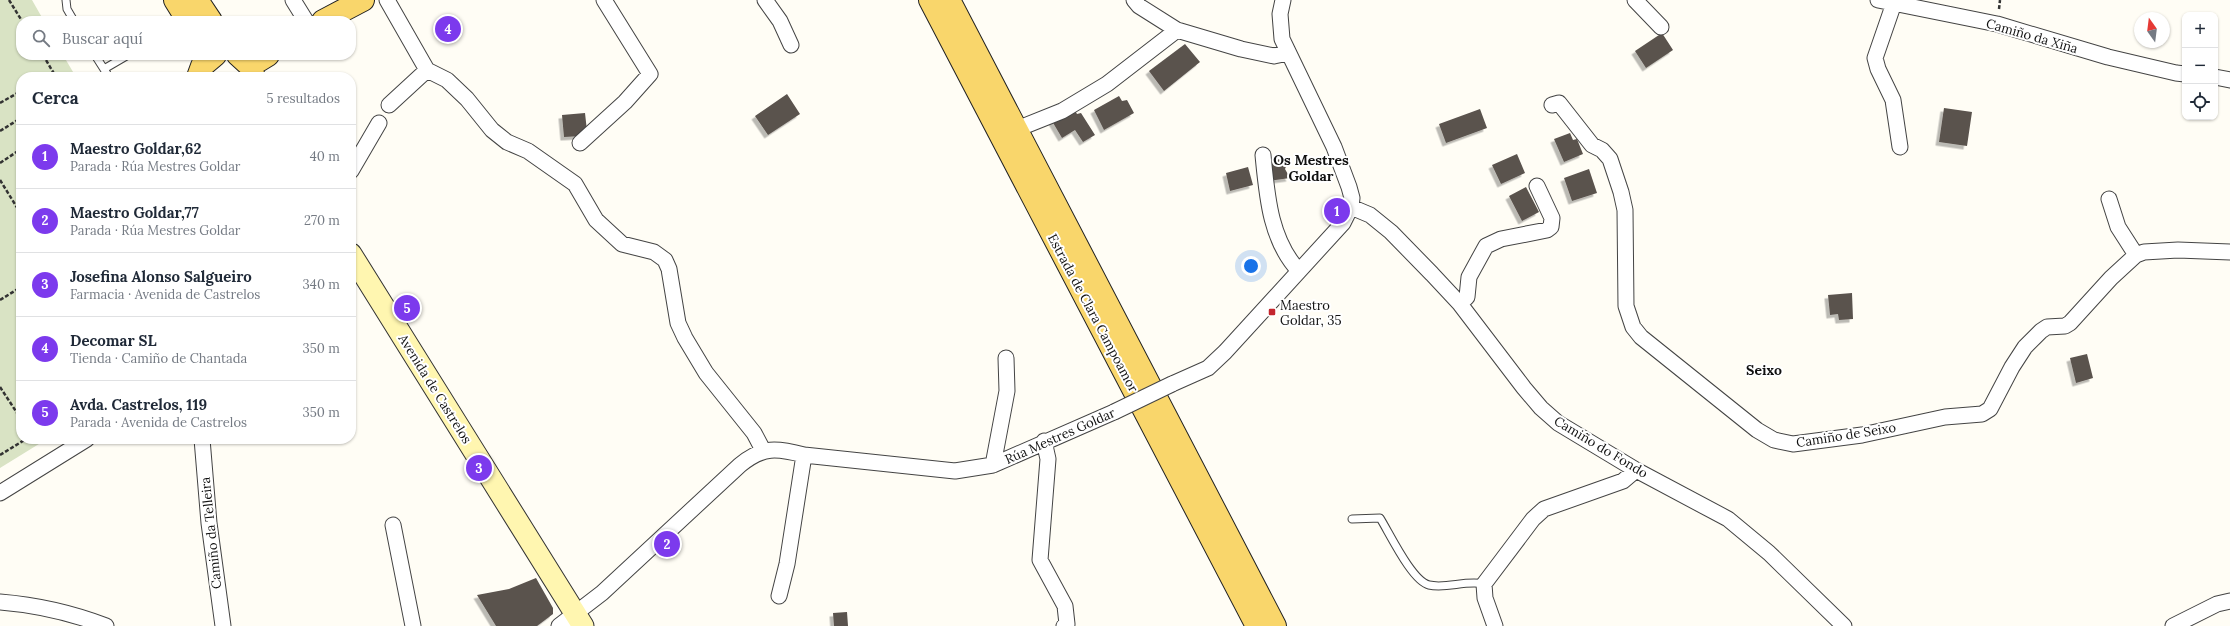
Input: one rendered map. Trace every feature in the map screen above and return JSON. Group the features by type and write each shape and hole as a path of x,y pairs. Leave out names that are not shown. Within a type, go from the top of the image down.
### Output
{"main road":[{"path":"175,0 184,16"},
{"path":"198,0 208,16"},
{"path":"333,16 363,0"},
{"name":"Estrada de Clara Campoamor","path":"930,0 1257,626"},
{"name":"Estrada de Clara Campoamor","path":"949,0 1275,626"},
{"path":"247,66 258,60"},
{"name":"Avenida de Castrelos","path":"357,275 579,620"}],"street":[{"path":"293,0 303,16"},
{"path":"387,0 427,70 447,80 466,99 492,130 507,142 528,151 576,184 596,220 622,244 654,252 665,260 669,269 678,323 684,338 706,373 754,433 763,450"},
{"path":"580,143 625,102 650,74 604,0"},
{"path":"765,0 780,21 791,45"},
{"path":"1134,0 1139,6 1177,30 1240,49 1274,56 1288,53"},
{"path":"1283,0 1280,26 1282,39 1344,170 1352,198 1351,207"},
{"path":"1635,0 1661,27"},
{"name":"Camiño da Xiña","path":"1878,0 1997,24 2108,57 2182,74"},
{"path":"1894,3 1876,58 1878,69 1893,100 1900,147"},
{"path":"1017,129 1062,111 1107,84 1177,30"},
{"path":"389,106 427,70"},
{"path":"2218,78 2230,80"},
{"name":"Camiño de Seixo","path":"1552,105 1559,103 1567,110 1592,145 1602,150 1610,160 1625,210 1626,306 1633,327 1647,342 1757,430 1774,440 1793,444 1862,435 1945,417 1982,414 1990,410 2012,367 2025,347 2047,327 2065,326 2070,323 2111,278 2136,255"},
{"path":"356,162 379,123"},
{"path":"1263,155 1269,209 1286,255 1299,271"},
{"path":"1460,304 1467,297 1469,277 1486,246 1501,239 1547,230 1551,227 1552,218 1537,186"},
{"path":"2109,199 2118,227 2136,255 2144,252 2178,250 2230,252"},
{"name":"Rúa Mestres Goldar","path":"579,620 602,593 740,465 750,456 763,450 782,449 804,454 955,471 994,465 1021,454 1044,441 1114,412 1208,368 1343,223 1351,207"},
{"name":"Camiño do Fondo","path":"1351,207 1370,215 1391,232 1460,304 1541,408 1558,423 1636,470 1728,519 1769,553 1844,626"},
{"name":"Rúa Mestres Goldar","path":"994,465 1007,391 1006,358"},
{"path":"1044,441 1048,459 1040,560 1065,606 1067,624 1064,626"},
{"path":"0,493 79,444"},
{"name":"Camiño da Telleira","path":"202,444 210,528 223,626"},
{"path":"779,596 787,564 804,454"},
{"path":"1495,626 1485,598 1484,584 1533,519 1544,510 1623,481 1636,470"},
{"path":"394,525 413,626"},
{"path":"2173,626 2217,604 2230,601"},
{"path":"0,602 30,604 106,626"},
{"path":"559,626 579,620"}],"lane":[{"path":"66,0 67,9 71,16"},
{"path":"98,60 106,72"},
{"path":"104,69 119,60"},
{"path":"1352,519 1380,518 1416,576 1428,585 1471,582 1484,584"}],"path":[{"path":"9,0 19,16"},
{"path":"46,60 53,72"},
{"path":"0,103 16,94"},
{"path":"0,131 16,121"},
{"path":"0,163 16,152"},
{"path":"0,180 16,206"},
{"path":"0,300 16,290"},
{"path":"0,388 16,412"},
{"path":"0,455 18,444"}],"green space":[{"path":"0,0 32,0 41,16 16,16 16,60 66,60 73,72 16,72 16,444 39,444 0,468"}],"building":[{"path":"1662,33 1673,50 1646,68 1635,51"},
{"path":"1185,44 1200,62 1164,91 1149,71"},
{"path":"787,94 800,114 768,135 755,116"},
{"path":"1119,96 1122,101 1127,100 1134,113 1104,130 1094,110"},
{"path":"1073,107 1077,114 1081,113 1095,135 1083,142 1075,130 1062,138 1052,121"},
{"path":"1944,108 1972,112 1967,146 1939,142"},
{"path":"1480,109 1487,128 1446,143 1439,124"},
{"path":"585,113 587,131 581,131 582,136 564,137 562,115"},
{"path":"1570,133 1573,140 1577,139 1583,154 1564,162 1554,139"},
{"path":"1517,154 1525,173 1501,184 1492,165"},
{"path":"1284,159 1287,164 1285,169 1290,178 1269,181 1268,160"},
{"path":"1248,167 1253,185 1230,191 1226,173"},
{"path":"1589,169 1597,193 1572,201 1564,178"},
{"path":"1526,187 1539,212 1522,221 1509,196"},
{"path":"1852,293 1853,319 1839,320 1838,314 1830,315 1828,295"},
{"path":"2087,354 2093,378 2076,383 2070,358"},
{"path":"536,578 553,608 553,614 537,626 496,626 477,595 509,589"},
{"path":"847,612 848,626 834,626 833,613"}],"place":[{"name":"Decomar SL","path":"448,29"},
{"name":"Maestro Goldar,62","path":"1337,211"},
{"name":"Avda. Castrelos, 119","path":"407,308"},
{"name":"Maestro Goldar, 35","path":"1272,312"},
{"name":"Josefina Alonso Salgueiro","path":"479,468"},
{"name":"Maestro Goldar,77","path":"667,544"}],"district":[{"name":"Os Mestres Goldar","path":"1311,168"},
{"name":"Seixo","path":"1764,370"}]}
